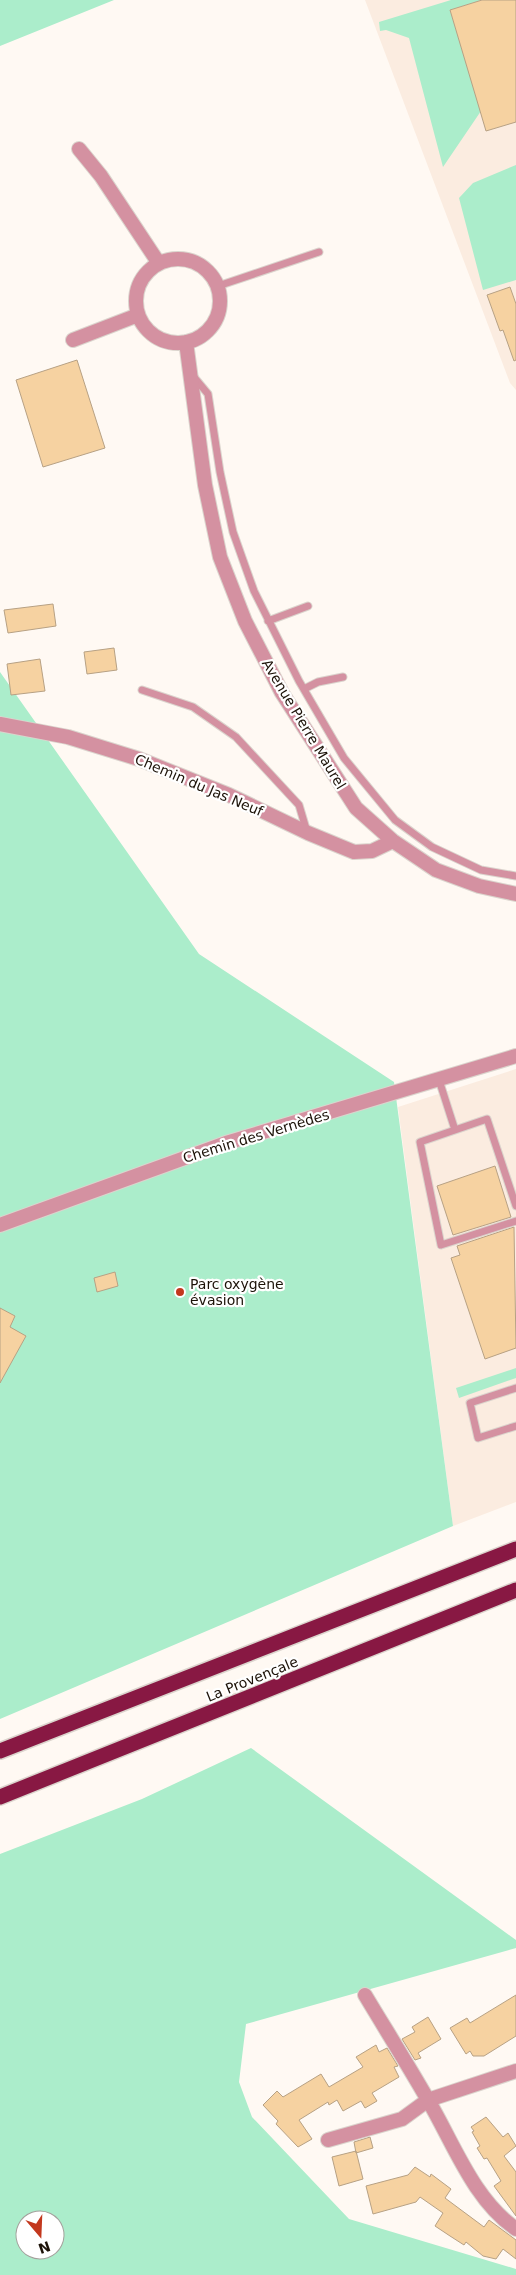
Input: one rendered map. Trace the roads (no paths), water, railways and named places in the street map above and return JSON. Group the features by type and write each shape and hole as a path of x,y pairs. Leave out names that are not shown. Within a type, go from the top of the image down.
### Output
{"highway":[{"name":"La Provençale","path":"0,1751 516,1549"},
{"name":"La Provençale","path":"0,1797 516,1590"}],"street":[{"path":"79,148 101,176 158,262"},
{"path":"171,258 186,259 200,264 211,274 218,286 220,301 218,315 210,328 199,338 186,342 172,343 159,339 148,332 138,315 135,294 139,281 147,270 158,262 171,258"},
{"path":"73,340 138,315"},
{"name":"Avenue Pierre Maurel","path":"186,342 205,485 220,557 245,621 282,693 356,808 392,841 436,870 479,886 516,894"},
{"name":"Chemin du Jas Neuf","path":"0,724 68,736 139,759 229,795 308,833 354,852 372,851 392,841"},
{"name":"Chemin des Vernèdes","path":"0,1225 226,1143 516,1056"},
{"path":"365,1994 479,2191 496,2212 516,2229"},
{"path":"328,2140 402,2119 428,2100 516,2071"}],"lane":[{"path":"218,286 319,252"},
{"path":"190,374 208,394 220,472 233,532 254,591 304,689 344,758 395,820 432,847 481,870 516,876"},
{"path":"268,621 308,606"},
{"path":"304,689 318,682 343,677"},
{"path":"142,690 193,707 236,737 299,805 308,833"},
{"path":"439,1080 455,1130"},
{"path":"516,1206 487,1119 420,1142 440,1245 516,1221"},
{"path":"516,1388 470,1403 478,1438 516,1426"}],"place":[{"name":"Parc oxygène évasion","path":"180,1292"}]}
